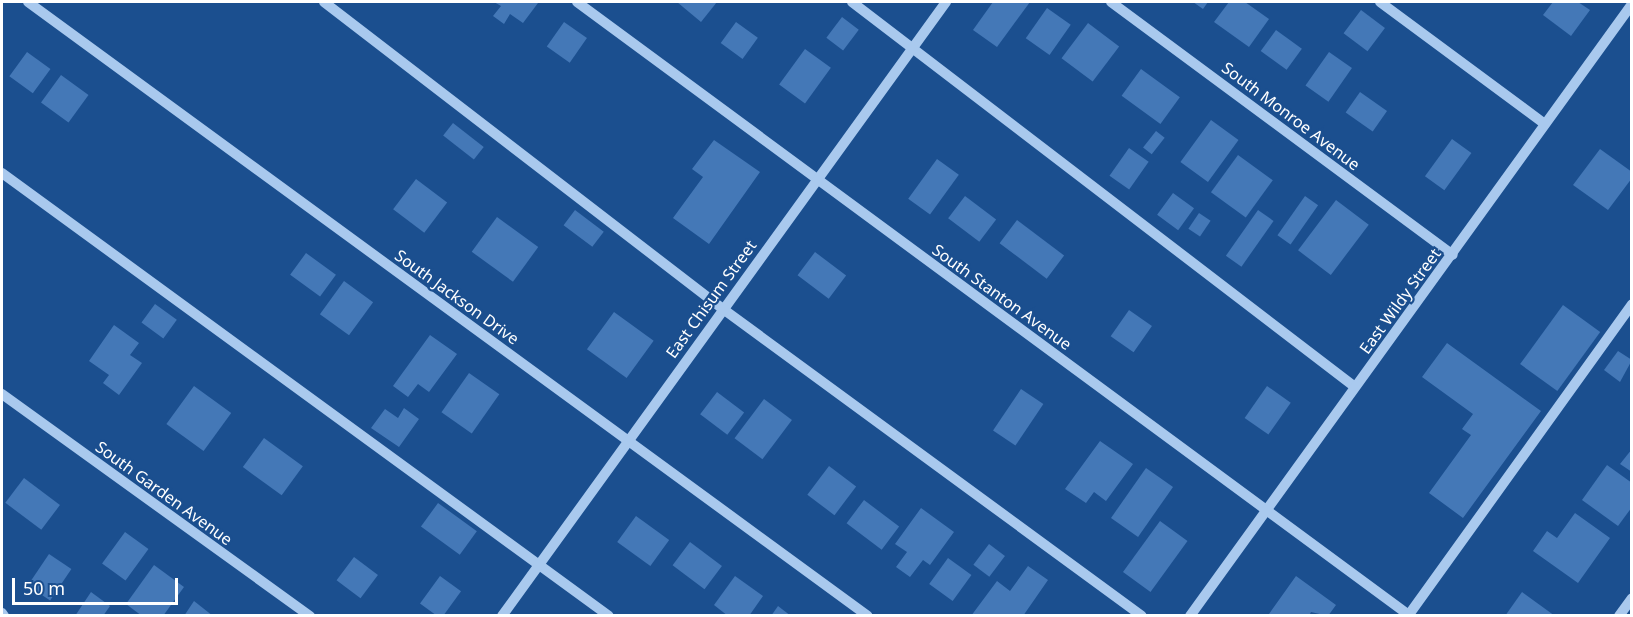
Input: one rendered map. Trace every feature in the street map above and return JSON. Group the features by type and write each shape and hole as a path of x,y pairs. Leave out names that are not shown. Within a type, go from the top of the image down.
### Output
{"street":[{"name":"South Jackson Drive","path":"28,2 868,615"},
{"path":"324,2 723,309 1142,615"},
{"name":"South Stanton Avenue","path":"577,2 1409,615"},
{"path":"852,2 1355,387"},
{"name":"East Chisum Street","path":"502,615 946,2"},
{"name":"South Monroe Avenue","path":"1111,2 1453,255"},
{"path":"1380,2 1545,124"},
{"name":"East Wildy Street","path":"1190,615 1453,255 1632,4"},
{"path":"2,173 609,615"},
{"path":"1409,615 1632,304"},
{"name":"South Garden Avenue","path":"2,394 310,615"},
{"path":"1619,615 1632,598"}],"building":[{"path":"494,2 538,3 523,23 510,14 504,24 493,16 501,6"},
{"path":"677,2 717,2 701,22"},
{"path":"993,2 1030,2 997,47 973,30"},
{"path":"1193,2 1208,2 1203,9"},
{"path":"1229,2 1245,2 1269,19 1249,47 1214,22"},
{"path":"1553,2 1578,2 1590,10 1571,36 1543,15"},
{"path":"1047,8 1071,25 1050,55 1026,38"},
{"path":"1361,10 1385,28 1368,51 1344,33"},
{"path":"842,17 859,30 843,50 826,38"},
{"path":"564,22 587,38 570,63 547,47"},
{"path":"736,22 758,38 743,59 721,43"},
{"path":"1088,23 1119,46 1093,82 1062,58"},
{"path":"1276,30 1302,49 1287,70 1261,51"},
{"path":"805,49 831,68 805,103 779,85"},
{"path":"27,52 50,69 33,93 9,76"},
{"path":"1329,52 1352,68 1328,102 1305,86"},
{"path":"1141,69 1180,97 1160,124 1122,96"},
{"path":"61,75 89,95 69,122 41,103"},
{"path":"1360,92 1387,111 1373,131 1346,112"},
{"path":"1211,120 1239,140 1208,182 1180,162"},
{"path":"453,123 484,147 474,160 443,136"},
{"path":"1156,131 1165,138 1152,154 1143,148"},
{"path":"1452,139 1471,153 1444,190 1425,176"},
{"path":"714,140 760,172 709,244 673,218 703,177 692,169"},
{"path":"1129,148 1149,162 1129,190 1109,176"},
{"path":"1600,149 1632,172 1632,178 1608,210 1573,185"},
{"path":"1238,155 1273,180 1246,217 1211,192"},
{"path":"937,159 959,175 930,215 908,199"},
{"path":"416,179 447,202 424,233 393,209"},
{"path":"1173,193 1194,208 1178,230 1157,215"},
{"path":"965,196 996,219 979,242 948,218"},
{"path":"1305,196 1318,205 1291,244 1277,235"},
{"path":"1336,200 1369,225 1331,275 1298,250"},
{"path":"575,210 604,232 592,247 564,225"},
{"path":"1258,210 1274,221 1241,267 1226,256"},
{"path":"1199,213 1211,221 1200,237 1188,229"},
{"path":"497,217 538,247 513,282 472,252"},
{"path":"1017,220 1064,256 1047,279 1000,243"},
{"path":"815,252 846,275 829,299 798,275"},
{"path":"306,253 336,275 320,297 290,275"},
{"path":"344,281 373,302 349,335 320,314"},
{"path":"155,304 177,320 163,338 141,323"},
{"path":"1563,305 1600,332 1557,391 1520,364"},
{"path":"1129,310 1152,326 1134,352 1111,336"},
{"path":"614,312 654,341 627,378 587,349"},
{"path":"114,325 139,343 130,355 142,363 119,395 103,383 109,375 89,361"},
{"path":"430,335 457,354 429,392 418,384 408,397 393,386"},
{"path":"1447,343 1541,411 1463,518 1429,493 1471,435 1462,429 1473,414 1422,377"},
{"path":"1618,351 1632,360 1620,382 1604,370"},
{"path":"469,373 499,394 472,434 441,412"},
{"path":"194,386 231,413 204,451 166,424"},
{"path":"1267,386 1291,403 1268,435 1245,418"},
{"path":"1021,389 1043,404 1015,446 993,430"},
{"path":"717,392 744,412 727,435 700,414"},
{"path":"764,399 792,420 762,459 735,438"},
{"path":"404,408 419,419 399,447 371,428 385,409 398,418"},
{"path":"264,438 303,466 282,495 243,467"},
{"path":"1100,441 1133,464 1106,501 1094,492 1086,503 1065,489"},
{"path":"1632,449 1632,472 1620,464"},
{"path":"1607,465 1632,483 1632,507 1618,526 1582,500"},
{"path":"829,466 856,486 834,515 807,495"},
{"path":"1146,468 1173,487 1138,537 1111,518"},
{"path":"24,478 60,505 41,530 5,503"},
{"path":"864,500 899,526 882,550 847,523"},
{"path":"438,503 477,531 460,555 421,526"},
{"path":"921,508 954,532 930,565 923,560 910,577 896,567 907,552 895,544"},
{"path":"1575,513 1610,538 1578,583 1533,551 1547,531 1557,538"},
{"path":"636,516 669,540 650,566 617,542"},
{"path":"1160,521 1188,541 1150,592 1123,572"},
{"path":"125,532 148,549 126,581 102,564"},
{"path":"690,542 722,566 704,589 673,565"},
{"path":"989,544 1005,556 989,577 973,565"},
{"path":"49,554 71,569 50,601 28,586"},
{"path":"354,557 378,575 361,598 337,580"},
{"path":"948,558 971,575 953,601 929,584"},
{"path":"154,565 184,587 163,616 142,616 126,604"},
{"path":"1028,566 1048,580 1023,616 971,616 997,581 1010,591"},
{"path":"440,576 461,591 443,616 437,616 420,604"},
{"path":"735,576 763,596 749,616 728,616 714,605"},
{"path":"1296,576 1336,605 1328,616 1311,612 1309,616 1269,614"},
{"path":"91,592 110,606 103,616 75,616"},
{"path":"1522,592 1555,616 1505,616"},
{"path":"194,601 213,616 184,616"},
{"path":"778,606 791,616 771,616"}]}
